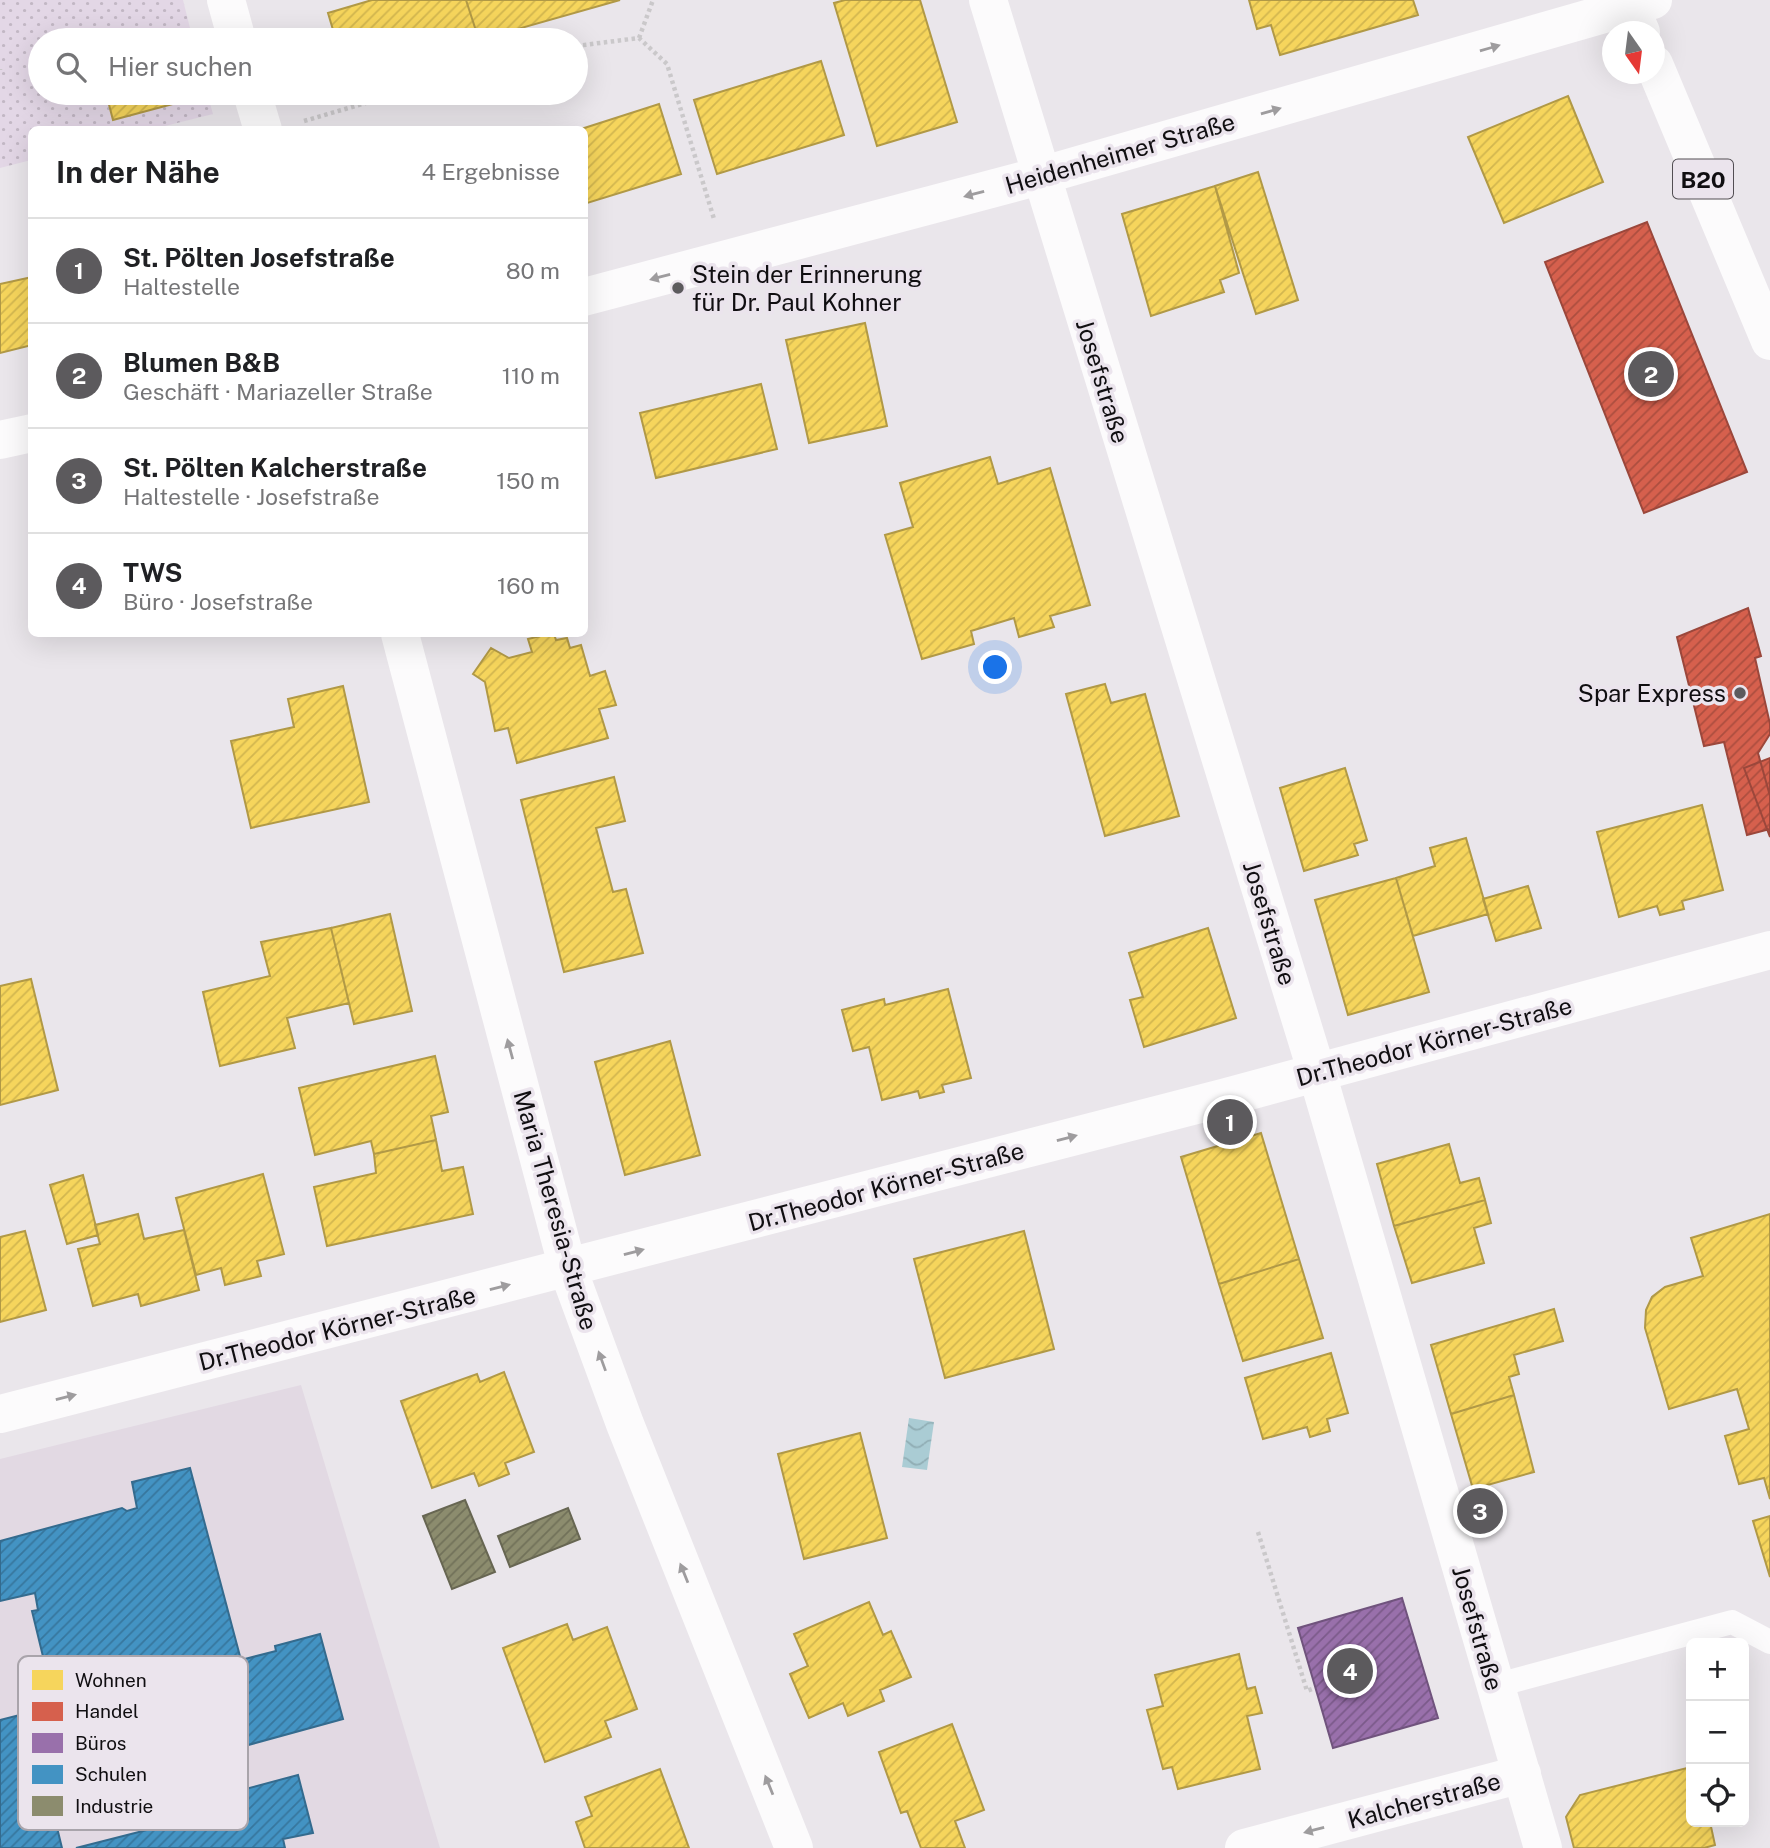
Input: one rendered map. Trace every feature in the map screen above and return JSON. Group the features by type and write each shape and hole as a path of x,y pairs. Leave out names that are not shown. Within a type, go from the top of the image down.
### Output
{"street":[{"path":"226,0 234,28"},
{"name":"Josefstraße","path":"988,0 1317,1073 1543,1848"},
{"name":"Heidenheimer Straße","path":"588,296 1040,176 1638,10"},
{"name":"B20","path":"1662,84 1770,341"},
{"path":"255,105 261,126"},
{"path":"0,440 28,434"},
{"name":"Maria Theresia-Straße","path":"401,637 568,1269 625,1424 794,1848"},
{"name":"Dr.Theodor Körner-Straße","path":"0,1414 1317,1073 1770,950"},
{"name":"Kalcherstraße","path":"1244,1848 1522,1774"}],"lane":[{"path":"1494,1686 1732,1622 1770,1642"}],"path":[{"path":"639,38 653,0"},
{"path":"588,44 639,38"},
{"path":"639,38 667,64 726,260"},
{"path":"299,122 358,105"},
{"path":"1258,1532 1307,1691 1315,1688"}],"shaded area":[{"path":"0,0 183,0 190,28 28,28 28,105 210,105 213,114 165,126 28,126 28,161 0,168"},
{"path":"301,1385 440,1848 0,1848 0,1459"}],"water":[{"path":"909,1418 934,1422 927,1470 902,1467"}],"building: Wohnen":[{"path":"372,0 466,0 475,28 332,28 328,13"},
{"path":"466,0 620,0 521,28 475,28"},
{"path":"845,0 920,0 957,122 877,146 834,3"},
{"path":"1249,0 1413,0 1418,15 1280,55 1271,25 1257,29"},
{"path":"821,61 844,135 717,174 694,100"},
{"path":"1568,96 1603,182 1504,223 1468,137"},
{"path":"659,104 681,174 588,203 588,127"},
{"path":"109,105 169,105 113,120"},
{"path":"1258,172 1298,300 1256,314 1215,186"},
{"path":"1215,186 1239,273 1220,280 1224,292 1151,316 1122,214"},
{"path":"28,278 28,346 0,353 0,284"},
{"path":"865,323 887,426 809,443 786,340"},
{"path":"761,384 777,449 656,478 640,413"},
{"path":"990,457 998,484 1050,468 1090,605 1050,616 1054,627 1019,637 1014,618 971,631 974,644 922,659 885,535 913,527 900,483"},
{"path":"567,638 570,648 581,645 590,676 605,671 616,705 599,709 608,738 517,763 508,728 495,731 485,682 473,674 491,648 509,658 532,652 528,639"},
{"path":"1105,684 1111,703 1145,694 1179,816 1105,836 1066,694"},
{"path":"343,686 369,802 251,828 231,741 294,727 288,699"},
{"path":"1345,768 1367,840 1354,844 1358,855 1304,871 1280,788"},
{"path":"614,777 625,821 596,828 613,892 626,889 643,953 564,972 521,800"},
{"path":"1702,805 1723,890 1682,901 1684,909 1660,915 1657,906 1619,917 1597,832"},
{"path":"1466,838 1488,914 1413,936 1396,878 1435,866 1430,848"},
{"path":"1396,878 1429,992 1348,1015 1315,900"},
{"path":"1528,886 1541,928 1496,941 1483,899"},
{"path":"390,914 412,1011 354,1024 331,928"},
{"path":"331,928 349,1003 287,1018 295,1048 220,1066 203,992 270,976 261,942"},
{"path":"1208,928 1236,1018 1144,1047 1130,1000 1143,997 1129,953"},
{"path":"31,979 58,1090 0,1105 0,986"},
{"path":"948,989 971,1078 942,1085 944,1092 920,1098 918,1091 882,1100 869,1047 853,1051 842,1010 884,999 885,1005"},
{"path":"670,1041 700,1155 625,1175 595,1062"},
{"path":"435,1056 448,1112 431,1116 436,1140 374,1154 371,1141 315,1155 299,1088"},
{"path":"1261,1133 1299,1259 1219,1284 1181,1157"},
{"path":"436,1140 442,1171 463,1167 473,1214 327,1246 314,1187 376,1173 374,1154"},
{"path":"1449,1144 1460,1183 1479,1178 1485,1200 1394,1226 1377,1164"},
{"path":"263,1174 284,1254 257,1261 261,1276 225,1285 221,1268 196,1275 176,1198"},
{"path":"83,1175 98,1235 67,1244 50,1185"},
{"path":"1485,1200 1491,1223 1474,1228 1484,1263 1412,1283 1394,1226"},
{"path":"138,1214 144,1239 184,1230 199,1290 141,1306 138,1294 93,1306 78,1249 100,1244 95,1225"},
{"path":"1770,1214 1770,1499 1764,1478 1739,1484 1725,1436 1749,1429 1737,1389 1669,1409 1645,1328 1646,1310 1652,1297 1665,1287 1703,1276 1691,1238"},
{"path":"25,1231 46,1310 0,1322 0,1237"},
{"path":"1024,1231 1054,1349 945,1378 914,1259"},
{"path":"1299,1259 1323,1338 1243,1361 1219,1284"},
{"path":"1554,1309 1563,1341 1514,1355 1519,1374 1509,1377 1514,1395 1451,1414 1431,1345"},
{"path":"1331,1353 1348,1413 1327,1419 1330,1431 1310,1437 1307,1427 1263,1439 1245,1378"},
{"path":"504,1372 534,1452 505,1463 509,1474 479,1486 474,1473 432,1488 401,1401 477,1374 480,1382"},
{"path":"1514,1395 1534,1472 1473,1489 1451,1414"},
{"path":"860,1433 887,1538 804,1559 778,1454"},
{"path":"1770,1516 1770,1577 1753,1521"},
{"path":"869,1602 883,1635 891,1631 911,1677 880,1690 884,1701 848,1716 843,1703 809,1718 790,1674 808,1666 794,1634"},
{"path":"567,1624 573,1640 607,1627 637,1709 605,1721 611,1737 545,1762 503,1648"},
{"path":"1239,1654 1247,1689 1255,1687 1262,1713 1247,1716 1260,1769 1178,1789 1172,1767 1163,1769 1147,1710 1163,1706 1155,1675"},
{"path":"952,1724 984,1810 955,1821 965,1848 921,1848 907,1811 901,1813 879,1752"},
{"path":"1686,1768 1686,1827 1711,1827 1715,1845 1704,1848 1574,1848 1566,1817 1580,1795"},
{"path":"660,1769 689,1848 585,1848 576,1822 592,1816 585,1797"}],"building: Handel":[{"path":"1647,222 1747,472 1644,513 1545,262"},
{"path":"1748,608 1761,656 1755,658 1770,724 1770,734 1758,753 1770,796 1770,829 1747,835 1724,742 1704,746 1677,637"},
{"path":"1770,758 1770,837 1744,768"}],"building: Büros":[{"path":"1402,1598 1438,1718 1333,1748 1298,1628"}],"building: Schulen":[{"path":"190,1468 240,1656 43,1656 32,1611 38,1610 35,1593 0,1601 0,1541 122,1508 127,1511 137,1508 132,1482"},
{"path":"320,1634 343,1719 248,1745 248,1658 276,1651 275,1646"},
{"path":"18,1715 18,1830 58,1830 62,1848 0,1848 0,1720"},
{"path":"298,1775 313,1833 283,1839 285,1848 76,1848 147,1830 248,1830 248,1788"}],"building: Industrie":[{"path":"465,1500 495,1572 452,1589 423,1516"},
{"path":"568,1508 580,1539 510,1567 498,1536"}],"place":[{"name":"Stein der Erinnerung für Dr. Paul Kohner","path":"678,288"},
{"name":"Blumen B&B","path":"1651,374"},
{"name":"Spar Express","path":"1740,693"},
{"name":"St. Pölten Josefstraße","path":"1230,1122"},
{"name":"St. Pölten Kalcherstraße","path":"1480,1511"},
{"name":"TWS","path":"1350,1671"}]}
